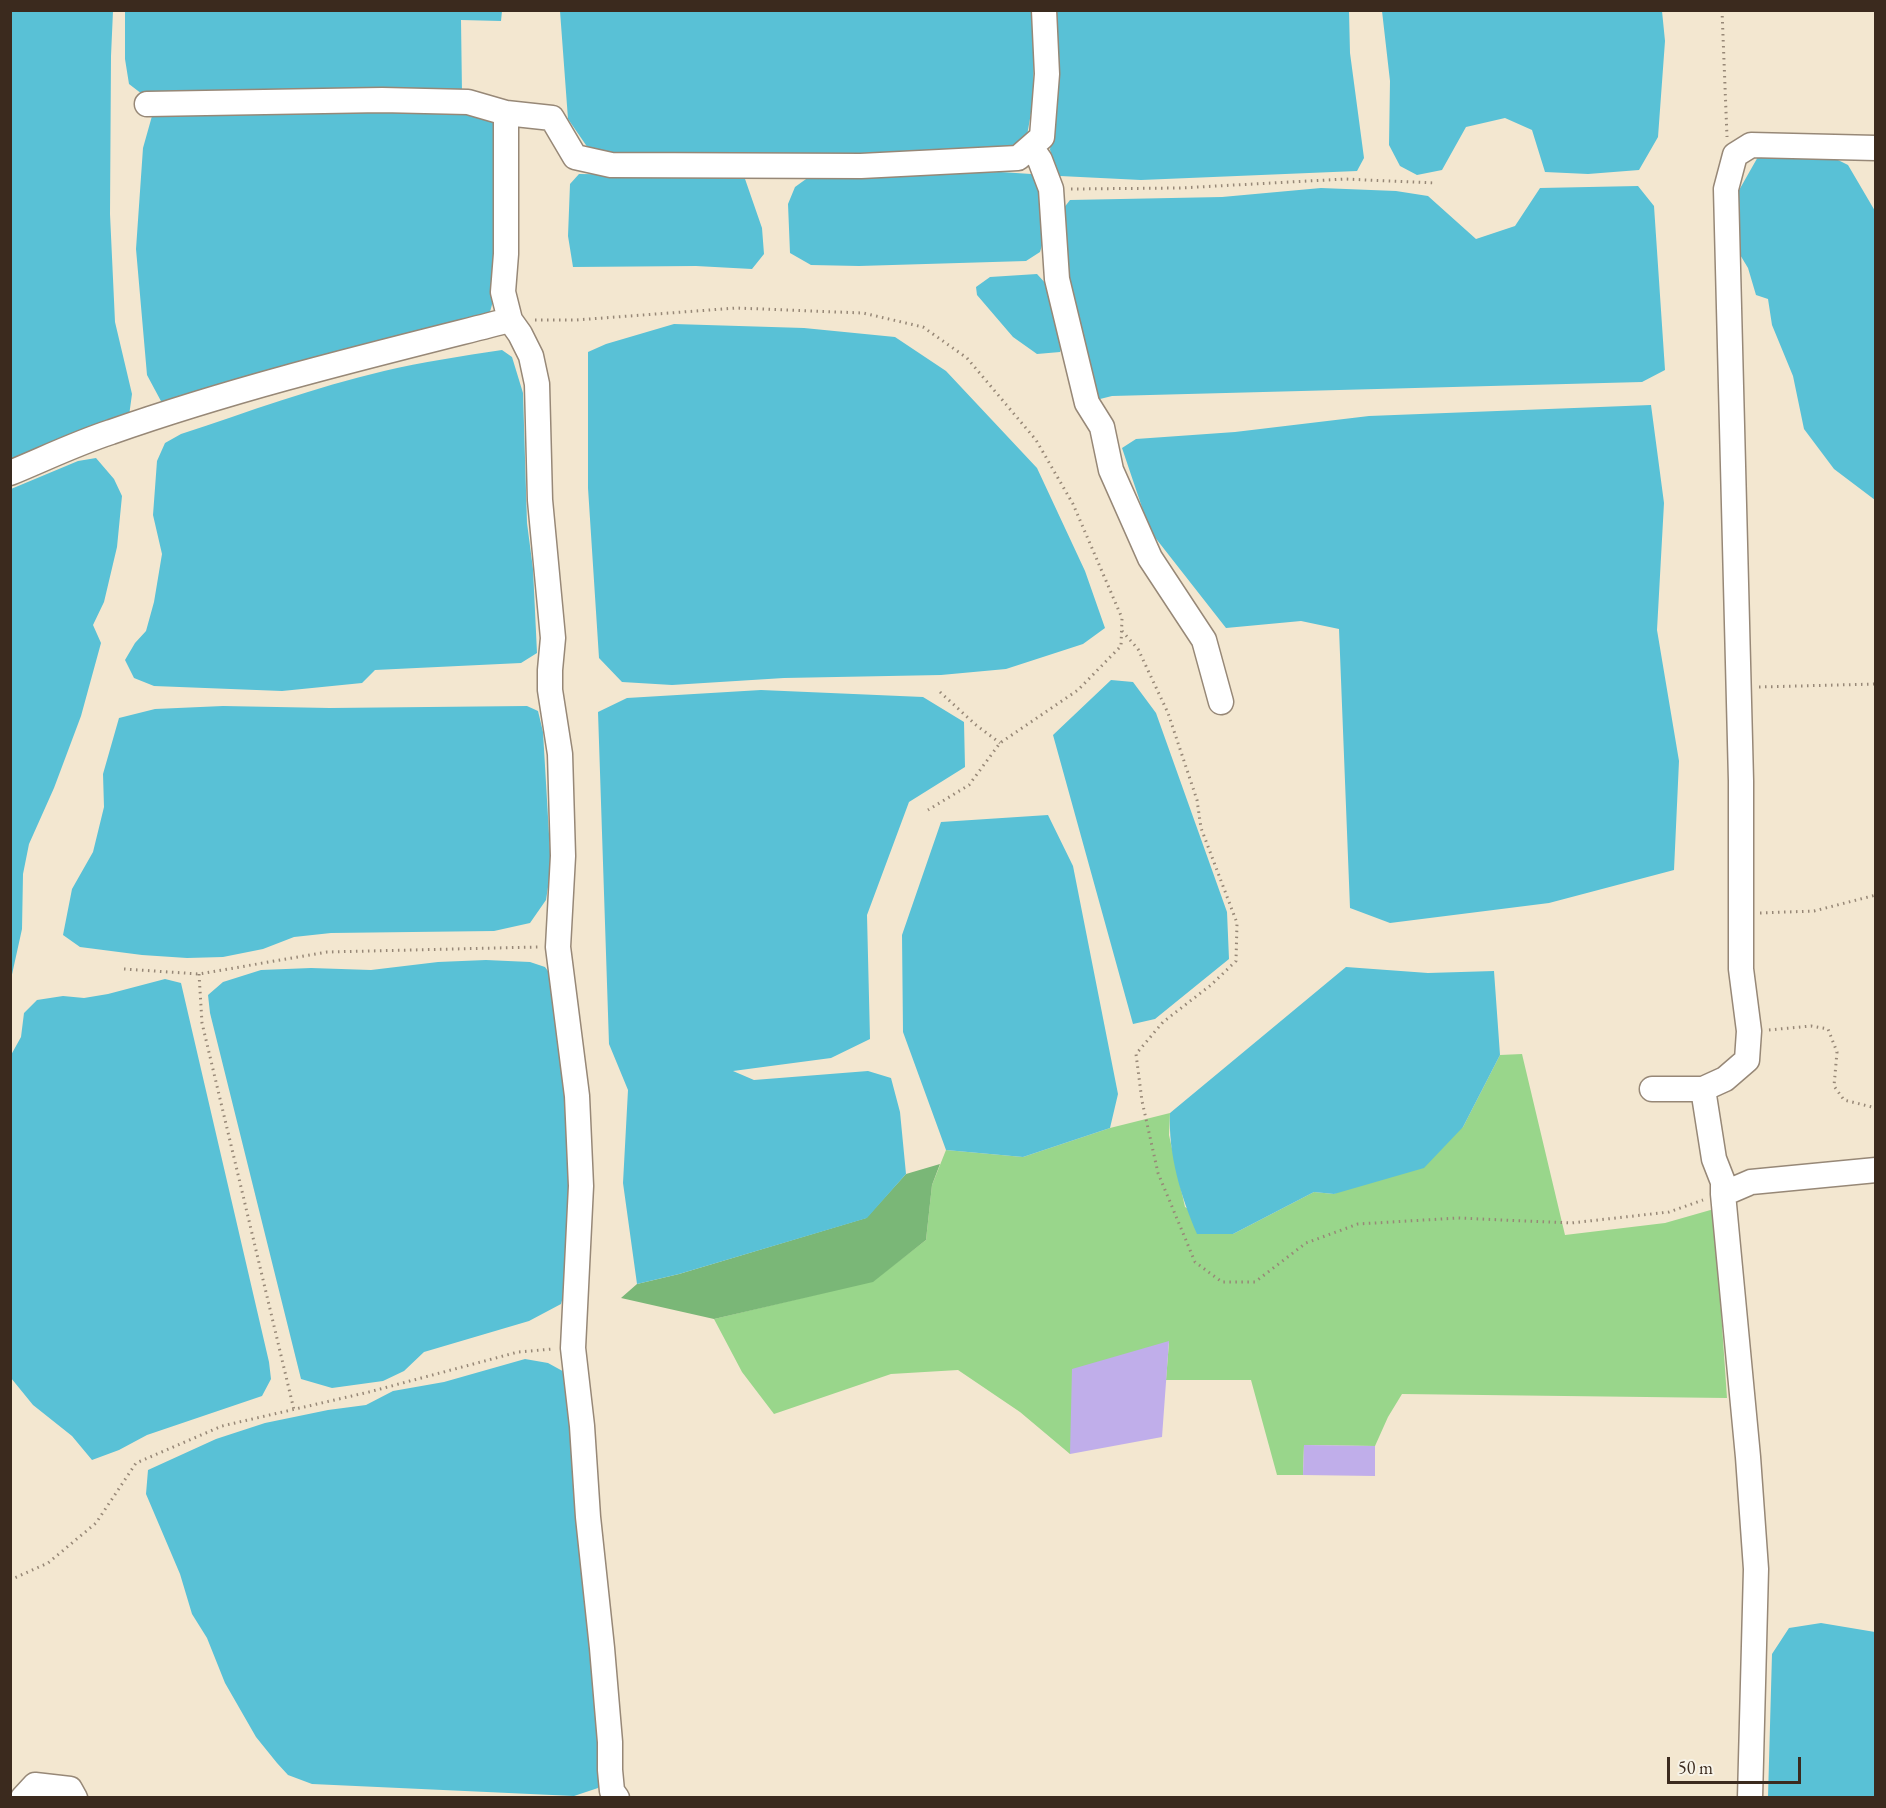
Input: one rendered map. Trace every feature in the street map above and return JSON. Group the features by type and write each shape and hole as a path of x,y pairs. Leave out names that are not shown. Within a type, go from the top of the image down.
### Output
{"lane":[{"path":"147,104 382,100 468,102 506,113 552,118 575,157 611,165 861,166 1018,158 1042,137 1047,74 1044,10"},
{"path":"506,113 506,254 503,292 510,320 520,333 531,356 537,384 540,500 553,638 550,690 560,754 563,810 558,947 577,1096 581,1186 573,1348 602,1648 612,1791 617,1797"},
{"path":"1652,1089 1703,1089 1725,1079 1747,1060 1749,1031 1741,969 1741,781 1726,189 1735,155 1751,146 1875,148"},
{"path":"1031,147 1040,160 1051,189 1057,279 1087,403 1102,427 1111,470 1150,558 1204,640 1221,702"},
{"path":"10,473 110,432 183,409 289,377 510,320"},
{"path":"1703,1089 1714,1159 1723,1182 1756,1569 1750,1797"},
{"path":"1723,1194 1751,1182 1875,1170"},
{"path":"23,1797 35,1785 70,1789 75,1797"}],"path":[{"path":"1722,10 1726,136 1735,155"},
{"path":"1051,189 1179,188 1345,179 1435,183"},
{"path":"510,320 576,320 736,308 863,313 923,327 968,358 1036,440 1073,504 1122,618 1121,646 1078,690 1000,743 969,785 928,810"},
{"path":"1122,631 1138,649 1168,713 1197,800 1201,828 1237,923 1236,961 1211,985 1163,1022 1136,1054 1142,1101 1158,1173 1195,1262 1222,1282 1255,1282 1306,1243 1358,1224 1458,1218 1571,1223 1669,1212 1723,1194"},
{"path":"1739,687 1875,684"},
{"path":"940,692 976,725 1000,743"},
{"path":"1741,915 1814,911 1875,895"},
{"path":"124,969 199,974 327,952 558,947"},
{"path":"199,974 202,1023 294,1410"},
{"path":"1749,1031 1811,1026 1828,1029 1837,1052 1834,1086 1844,1100 1875,1108"},
{"path":"10,1580 48,1563 96,1523 136,1462 222,1426 369,1392 518,1352 573,1348"}],"green space":[{"path":"1522,1054 1565,1235 1665,1223 1714,1209 1727,1398 1402,1394 1388,1417 1375,1446 1304,1445 1303,1475 1277,1475 1251,1380 1166,1380 1169,1342 1070,1454 1020,1412 958,1370 891,1374 774,1414 742,1372 714,1319 873,1281 926,1240 932,1185 946,1150 1023,1157 1110,1128 1170,1113 1169,1135 1185,1207 1233,1234 1314,1192 1334,1194 1463,1127 1500,1055"},
{"path":"940,1164 932,1185 926,1240 873,1282 714,1319 621,1298 637,1284 679,1274 866,1218 906,1174"}],"water":[{"path":"11,11 113,11 110,214 115,322 132,394 129,416 11,463"},
{"path":"125,11 502,11 501,21 461,20 462,93 142,94 129,84 125,59"},
{"path":"560,11 1035,11 1033,102 1026,141 1002,148 859,155 626,156 588,148 568,119"},
{"path":"1053,11 1349,11 1350,53 1364,158 1357,171 1141,180 1060,176 1050,150 1054,105"},
{"path":"1382,11 1662,11 1665,41 1658,137 1639,170 1588,174 1545,172 1532,130 1505,118 1466,127 1442,170 1417,175 1400,166 1389,145 1390,81"},
{"path":"474,109 497,118 497,286 490,312 466,325 162,403 147,375 136,249 143,148 152,116"},
{"path":"1826,154 1848,165 1875,211 1875,500 1834,469 1804,429 1793,376 1772,325 1768,299 1756,295 1748,268 1739,253 1738,192 1759,155"},
{"path":"1001,172 1031,174 1040,179 1045,235 1040,252 1026,261 859,266 811,265 790,253 788,204 795,187 813,174 860,176"},
{"path":"579,174 744,176 762,228 764,254 752,269 696,266 573,267 568,236 570,184"},
{"path":"1638,186 1654,206 1665,370 1642,382 1112,396 1096,400 1065,270 1063,209 1070,200 1222,197 1321,188 1396,191 1428,196 1476,239 1515,226 1540,188"},
{"path":"1037,274 1047,285 1063,343 1060,352 1037,354 1013,337 977,295 976,287 990,277"},
{"path":"674,324 804,328 895,337 946,371 1037,468 1085,571 1105,628 1083,644 1006,669 941,675 784,678 672,685 622,682 599,658 588,488 588,352 606,344"},
{"path":"502,350 512,357 523,393 527,523 533,569 537,653 521,663 375,670 362,683 282,691 154,686 134,678 125,660 135,643 146,631 154,602 162,554 153,515 157,461 165,443 181,434 358,377"},
{"path":"1651,405 1664,503 1657,630 1679,761 1674,870 1549,903 1390,923 1350,908 1339,629 1301,621 1226,628 1150,531 1122,448 1136,439 1235,432 1369,416"},
{"path":"96,458 114,479 122,496 117,547 104,602 93,625 101,643 81,716 54,788 29,844 23,874 22,929 11,979 11,489 78,461"},
{"path":"1111,680 1133,682 1156,713 1227,912 1229,959 1155,1019 1133,1024 1053,735"},
{"path":"761,690 923,697 964,722 965,767 909,802 867,915 870,1039 831,1058 733,1071 754,1080 868,1071 891,1078 900,1112 906,1174 867,1218 679,1274 637,1284 623,1183 628,1090 609,1044 598,712 627,698"},
{"path":"223,706 330,708 527,706 538,711 543,732 551,868 546,900 530,923 494,931 331,933 294,937 263,949 223,957 187,958 142,955 80,947 63,935 72,889 93,852 104,807 103,774 119,718 155,709"},
{"path":"1048,815 1073,866 1118,1094 1110,1128 1023,1157 946,1150 903,1032 902,935 941,822"},
{"path":"486,960 530,962 545,967 553,978 562,1024 569,1173 571,1269 561,1304 529,1321 424,1352 404,1371 383,1381 332,1388 301,1379 210,1013 208,995 223,982 261,970 311,968 371,970 438,962"},
{"path":"1346,967 1428,973 1494,971 1500,1055 1463,1127 1424,1168 1334,1194 1314,1192 1233,1234 1197,1234 1173,1160 1170,1113"},
{"path":"165,979 181,983 269,1362 271,1379 262,1396 147,1435 119,1450 92,1460 72,1436 33,1405 11,1378 11,1055 21,1037 24,1013 37,1000 63,996 84,998"},
{"path":"525,1359 548,1363 568,1374 604,1760 598,1788 574,1796 312,1784 288,1775 256,1737 225,1683 207,1638 192,1614 180,1574 146,1494 148,1470 216,1439 265,1423 366,1405 393,1391 444,1382"},
{"path":"1821,1623 1875,1632 1876,1782 1874,1797 1768,1797 1772,1654 1789,1628"}],"building":[{"path":"1169,1341 1162,1437 1070,1454 1072,1369"},
{"path":"1304,1445 1375,1446 1375,1476 1303,1475"}]}
